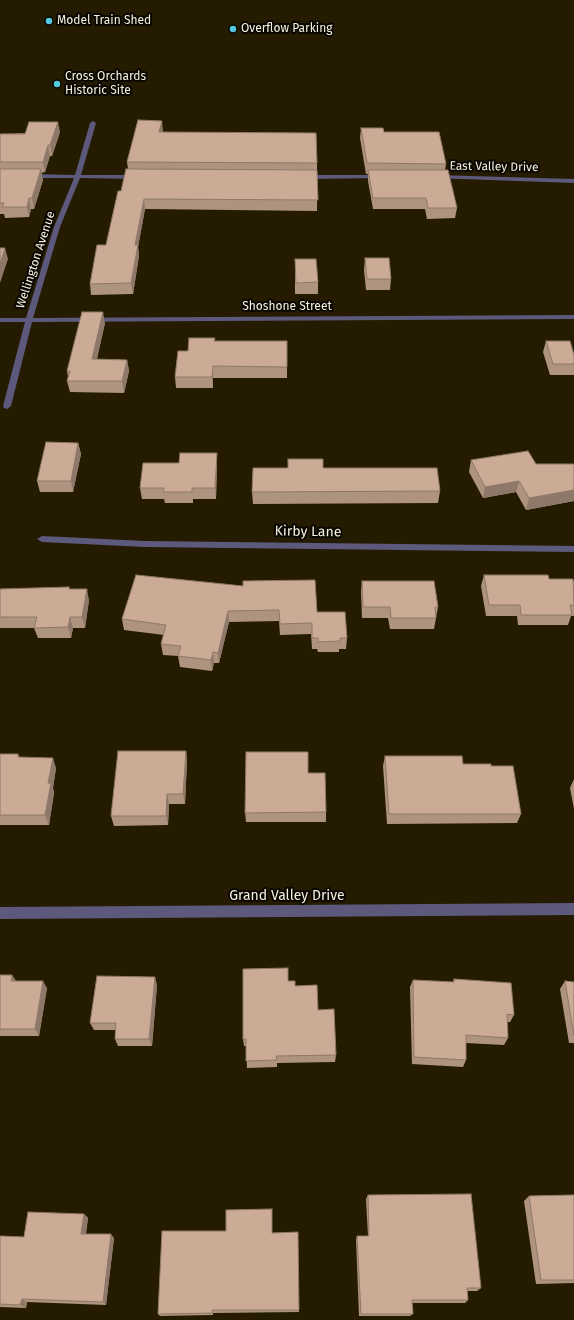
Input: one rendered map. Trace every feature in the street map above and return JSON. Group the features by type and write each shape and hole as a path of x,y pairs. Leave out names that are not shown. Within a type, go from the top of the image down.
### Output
{"street":[{"name":"Wellington Avenue","path":"7,406 29,319 57,227 78,176 93,123"},
{"path":"23,176 149,177"},
{"path":"298,177 385,177"},
{"name":"East Valley Drive","path":"432,178 503,178 574,181"},
{"name":"Shoshone Street","path":"0,320 574,317"},
{"name":"Kirby Lane","path":"42,539 145,544 574,549"},
{"name":"Grand Valley Drive","path":"0,913 574,909"}],"building":[{"path":"138,120 162,121 159,132 316,133 317,163 127,162"},
{"path":"29,122 58,122 50,145 48,145 43,162 0,162 0,134 25,134"},
{"path":"361,128 383,128 384,132 439,132 446,164 367,163"},
{"path":"0,169 41,169 32,198 29,198 27,207 2,207 4,203 0,203"},
{"path":"126,169 317,170 318,200 144,199 135,245 138,245 131,283 90,284 97,245 106,245 118,191 121,191"},
{"path":"368,170 448,170 457,208 428,208 426,198 373,198"},
{"path":"0,248 5,248 0,264"},
{"path":"365,258 389,258 391,279 367,279"},
{"path":"295,259 316,259 318,282 296,283"},
{"path":"82,312 103,312 92,359 127,360 122,381 67,381 70,371 67,371"},
{"path":"189,338 215,338 214,341 287,341 287,367 213,366 212,377 175,377 178,351 188,351"},
{"path":"546,341 570,341 574,355 574,364 553,364"},
{"path":"46,442 78,443 71,481 37,481"},
{"path":"528,451 536,464 574,464 574,490 529,498 519,481 485,487 471,460"},
{"path":"180,453 217,453 215,488 192,488 192,492 163,492 164,488 140,488 143,463 179,463"},
{"path":"288,459 323,459 323,468 437,468 440,491 252,492 253,468 288,468"},
{"path":"136,575 243,586 243,581 315,580 317,612 345,612 347,638 340,638 340,641 318,642 318,638 312,638 312,623 280,624 279,610 228,611 218,653 213,652 211,660 178,656 181,646 161,644 166,625 122,619"},
{"path":"484,575 548,575 549,579 573,579 574,605 570,605 572,615 521,615 520,605 489,605"},
{"path":"362,581 434,581 438,607 435,607 436,618 391,618 390,607 363,607"},
{"path":"69,587 69,589 87,589 82,617 70,617 68,627 34,628 37,617 0,617 0,589"},
{"path":"118,751 186,751 183,794 167,794 166,816 111,816"},
{"path":"246,752 308,752 308,773 325,773 326,812 245,813"},
{"path":"0,754 18,754 18,757 53,758 48,783 51,783 45,815 0,815"},
{"path":"385,756 462,756 463,764 513,766 521,814 389,814"},
{"path":"288,968 288,981 295,981 295,986 317,985 318,1010 334,1009 336,1055 276,1056 277,1060 246,1061 246,1039 243,1039 243,969"},
{"path":"0,975 12,975 11,981 43,981 35,1029 0,1029"},
{"path":"97,976 155,977 149,1039 115,1039 116,1023 90,1023"},
{"path":"454,979 511,983 514,1015 507,1014 508,1038 466,1035 466,1060 414,1057 413,980 454,982"},
{"path":"565,981 574,982 574,1036"},
{"path":"471,1194 481,1288 467,1288 468,1300 412,1300 413,1314 361,1314 357,1236 369,1236 368,1195"},
{"path":"574,1195 574,1280 541,1280 529,1196"},
{"path":"272,1209 272,1233 298,1232 299,1310 212,1310 212,1313 158,1314 162,1231 226,1231 226,1210"},
{"path":"28,1212 84,1214 81,1234 111,1234 103,1302 22,1299 20,1305 0,1304 0,1236 24,1237"}],"place":[{"name":"Model Train Shed","path":"49,21"},
{"name":"Overflow Parking","path":"233,29"},
{"name":"Cross Orchards Historic Site","path":"57,84"}]}
